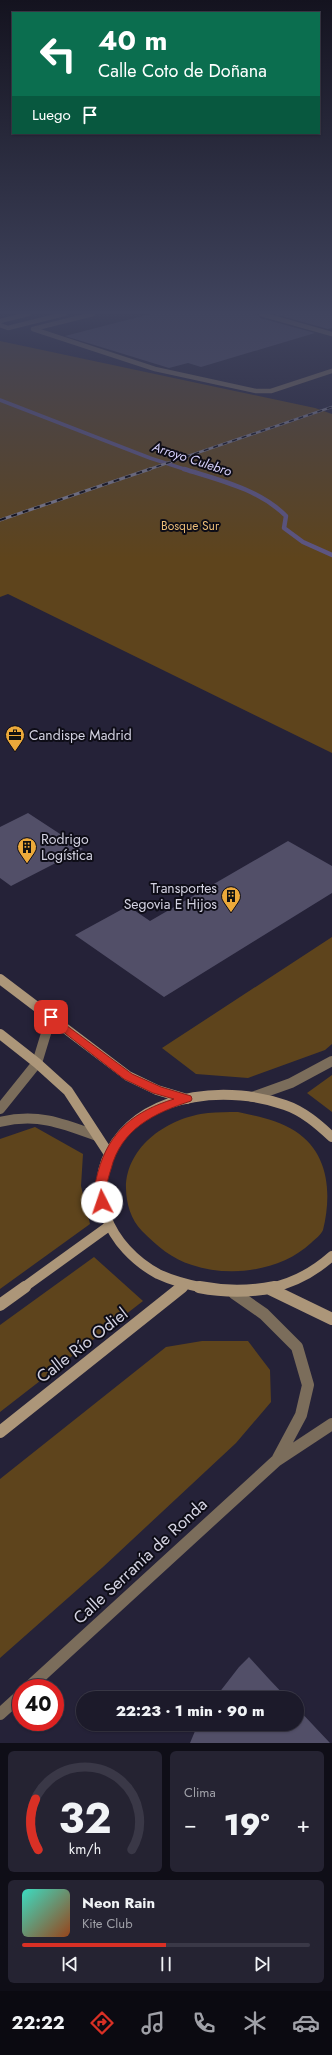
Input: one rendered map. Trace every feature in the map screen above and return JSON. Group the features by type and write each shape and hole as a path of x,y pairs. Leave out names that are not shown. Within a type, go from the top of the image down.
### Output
{"street":[{"path":"0,979 128,1076 157,1090 187,1099"},
{"path":"0,1108 37,1063 51,1017"},
{"path":"0,1034 37,1063 68,1091 109,1154"},
{"path":"252,1097 290,1083 332,1061"},
{"path":"332,1137 314,1121 285,1105 252,1097 219,1094 187,1099 162,1107 140,1119 122,1135 109,1154 99,1189 109,1226 126,1251 153,1271 185,1285 234,1292 270,1289 300,1278 325,1263 332,1256"},
{"path":"0,1122 20,1116 60,1122 97,1136"},
{"path":"0,1305 109,1226"},
{"name":"Calle Río Odiel","path":"0,1432 185,1285"},
{"path":"270,1289 332,1318"},
{"path":"234,1292 264,1314 297,1347 308,1385 301,1415 276,1461"},
{"path":"276,1461 332,1424"},
{"name":"Calle Serranía de Ronda","path":"38,1679 276,1461"},
{"path":"0,1714 12,1703"}],"green space":[{"name":"Bosque Sur","path":"0,395 255,395 315,408 332,414 332,753 8,594 0,597"},
{"path":"332,937 332,1044 325,1050 248,1078 196,1074 162,1048"},
{"path":"332,1075 332,1112 307,1093"},
{"path":"238,1112 282,1124 295,1131 306,1140 315,1151 321,1162 325,1175 327,1188 326,1216 321,1234 299,1253 285,1260 270,1266 238,1271 207,1269 192,1265 171,1256 153,1242 138,1227 132,1217 127,1200 126,1188 128,1173 133,1159 142,1147 152,1136 165,1127 179,1120 193,1116 212,1113"},
{"path":"35,1127 83,1154 81,1186 90,1224 0,1289 0,1139"},
{"path":"94,1257 143,1301 0,1412 0,1325"},
{"path":"202,1341 248,1341 270,1370 271,1402 236,1443 103,1567 0,1658 0,1479 166,1347"}],"building":[{"name":"Rodrigo Logística","path":"28,813 83,849 11,886 0,878 0,827"},
{"name":"Transportes Segovia E Hijos","path":"288,841 332,866 332,893 164,997 75,935 128,906 150,921"},
{"path":"249,1657 281,1691 220,1691 239,1667"},
{"path":"304,1715 330,1743 190,1743 195,1731 304,1731"}],"waterway":[{"name":"Arroyo Culebro","path":"0,400 150,458 187,470"},
{"name":"Arroyo Culebro","path":"184,469 238,486 264,499 286,516 284,528 303,542 332,555"}],"railway":[{"path":"147,470 332,407"},
{"path":"0,520 150,469"}],"place":[{"name":"Candispe Madrid","path":"15,752"},
{"name":"Rodrigo Logística","path":"27,864"},
{"name":"Transportes Segovia E Hijos","path":"231,913"}],"route":[{"path":"51,1017 128,1076 157,1090 187,1099 162,1107 140,1119 122,1135 109,1154 99,1189 102,1202"}]}
